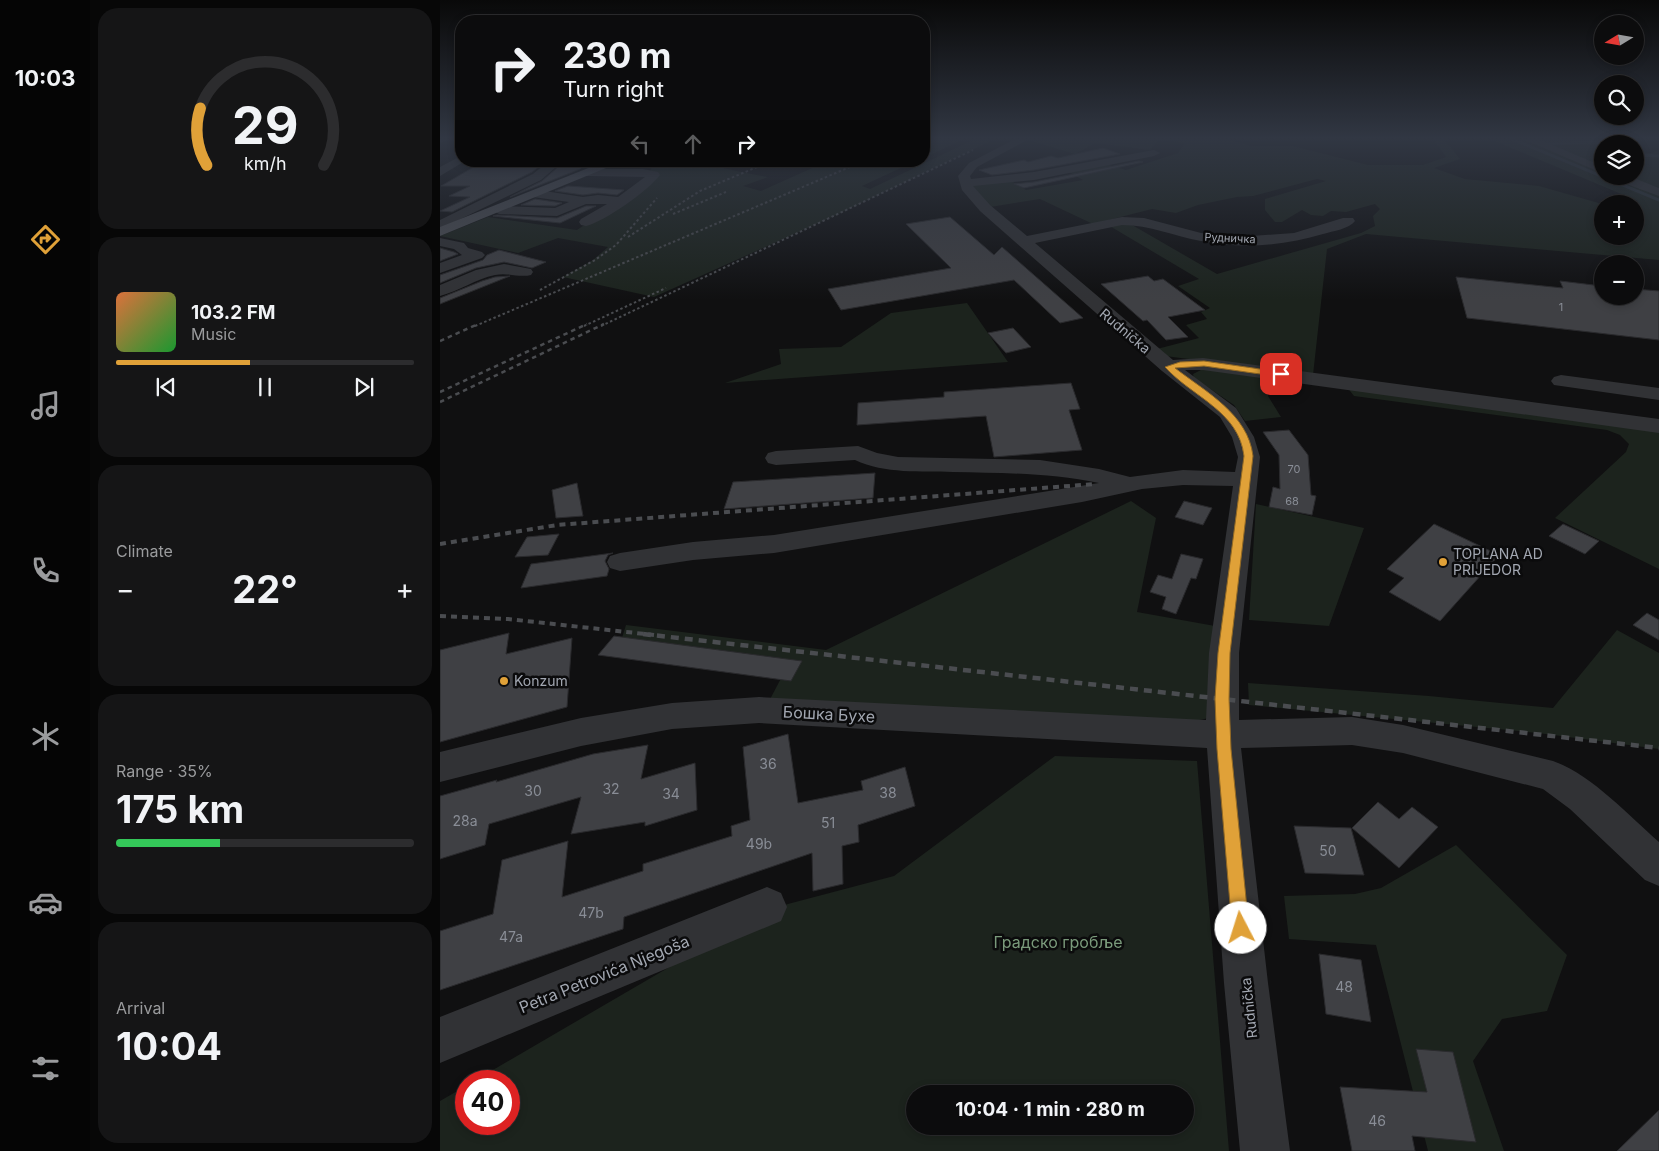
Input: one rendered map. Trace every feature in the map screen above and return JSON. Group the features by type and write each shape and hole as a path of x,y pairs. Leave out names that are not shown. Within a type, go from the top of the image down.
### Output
{"main road":[{"path":"440,232 538,194"}],"street":[{"path":"440,225 505,193"},
{"path":"515,195 519,193"},
{"path":"586,222 633,193"},
{"name":"Rudnička","path":"972,193 984,208 1169,367 1218,405 1233,419 1247,447 1248,456 1224,653 1222,699 1223,736 1264,1151"},
{"path":"538,194 580,200 620,201"},
{"path":"499,210 557,212 578,205 580,200"},
{"name":"Рудничка","path":"1024,242 1042,236 1135,220 1159,224 1202,237 1222,240 1262,240 1311,233 1348,221"},
{"path":"440,242 459,246 463,251"},
{"path":"440,259 463,251 477,255 440,268"},
{"path":"440,291 503,268 525,272"},
{"path":"1169,367 1180,364 1204,364 1659,426"},
{"path":"1561,382 1659,394"},
{"path":"776,458 858,453 871,459 898,464 1040,466 1128,483"},
{"path":"620,562 692,552 774,544 1082,494 1128,483 1210,476 1245,480"},
{"name":"Бошка Бухе","path":"440,767 581,732 672,716 759,710 1223,736 1352,731 1403,739 1553,776 1583,798 1659,867"},
{"name":"Petra Petrovića Njegoša","path":"440,1040 767,907"}],"green space":[{"path":"629,193 883,193 654,297 563,277 593,260 608,247 558,238 518,253 440,236 488,217 577,230"},
{"path":"976,193 1265,193 1198,205 1176,213 1152,209 1093,224 1040,199 990,207"},
{"path":"1286,193 1562,193 1594,202 1594,245 1644,245 1644,195 1624,195 1618,193 1659,193 1659,260 1644,259 1644,255 1603,255 1366,234 1327,249 1313,375 1165,356 1157,349 1199,338 1186,325 1207,319 1201,312 1210,308 1178,286 1199,279 1108,225 1127,222 1217,274 1361,233 1375,226 1373,216 1380,209 1375,204 1346,212 1331,211 1323,216 1311,215 1302,210 1282,222 1275,222 1265,210 1265,199"},
{"path":"967,303 1008,362 725,383 781,364 779,349 841,347 891,313"},
{"path":"1203,369 1271,377 1268,396 1281,417 1245,421 1234,405 1194,378 1193,374"},
{"path":"1347,387 1659,430 1659,569 1555,518 1626,452 1629,444 1620,435 1607,430 1354,396"},
{"path":"1131,501 1156,518 1137,612 1215,626 1214,717 1160,728 767,705 788,665 621,641 626,625 826,650"},
{"path":"1256,504 1364,528 1329,626 1249,620"},
{"path":"1617,630 1659,653 1659,749 1538,733 1249,705 1248,683 1429,696 1553,708"},
{"name":"Градско гробље","path":"1055,756 1197,761 1229,1151 440,1151 440,1101 455,1092 455,1135 520,1135 520,1070 493,1070 769,909 894,876"},
{"path":"1456,845 1567,955 1547,1011 1502,1019 1473,1061 1504,1151 1428,1151 1376,945 1289,939 1284,896 1355,894 1381,888"}],"building":[{"path":"456,193 491,193 452,212 440,211 470,197 449,196"},
{"path":"567,193 620,193 617,195 598,193 583,195"},
{"path":"535,199 562,203 555,206 521,205"},
{"path":"586,206 596,206 560,223 493,216 557,218"},
{"path":"950,217 994,255 1002,247 1083,318 1060,323 1014,280 841,310 828,289 951,268 906,224"},
{"path":"440,248 454,252 458,254 440,261"},
{"path":"499,250 546,262 532,268 504,262 476,268 440,283 440,275 483,260 487,255"},
{"path":"510,276 440,304 440,298 482,281 495,277"},
{"path":"1148,276 1154,281 1163,279 1205,310 1168,317 1188,337 1166,340 1147,320 1143,321 1101,284"},
{"path":"1456,277 1563,288 1560,281 1594,285 1594,305 1644,305 1644,290 1659,291 1659,340 1467,318"},
{"path":"1013,328 1031,347 1006,353 988,333"},
{"path":"1071,383 1080,409 1069,410 1082,450 994,457 986,416 857,425 858,403 944,397 944,392"},
{"path":"1289,430 1308,455 1311,495 1316,496 1312,515 1269,507 1273,487 1280,489 1279,455 1263,432"},
{"path":"875,473 873,498 724,509 733,482"},
{"path":"577,483 583,516 556,518 552,490"},
{"path":"1184,501 1212,508 1203,525 1175,517"},
{"name":"TOPLANA AD PRIJEDOR","path":"1434,524 1499,555 1440,621 1389,592 1404,578 1387,569"},
{"path":"1563,524 1599,541 1585,554 1549,536"},
{"path":"559,534 548,555 515,557 527,537"},
{"path":"613,553 608,555 605,561 609,569 607,576 521,588 531,564"},
{"path":"1181,554 1203,559 1196,579 1191,578 1176,614 1162,609 1166,597 1150,592 1158,575 1172,579"},
{"path":"1647,613 1659,620 1659,640 1633,625"},
{"name":"Konzum","path":"509,633 506,654 572,638 567,707 440,742 440,650"},
{"path":"614,636 802,661 791,681 598,655"},
{"path":"788,734 798,803 863,790 861,781 905,767 915,806 858,825 859,842 842,846 843,884 813,891 812,853 624,917 623,929 440,990 440,931 493,914 502,860 568,841 562,897 643,871 643,864 732,836 731,826 750,820 743,747"},
{"path":"648,745 641,779 695,763 697,810 645,826 645,822 571,834 581,797 489,824 485,845 440,859 440,796 593,754"},
{"path":"1378,802 1399,819 1412,807 1438,827 1399,868 1352,828"},
{"path":"1294,826 1351,828 1364,875 1305,873"},
{"path":"1319,954 1361,960 1371,1022 1326,1014"},
{"path":"1416,1049 1453,1052 1476,1142 1412,1136 1415,1151 1352,1151 1340,1087 1427,1092"},
{"path":"1659,1110 1659,1151 1617,1151"}],"waterway":[{"path":"1641,193 1659,200"}],"railway":[{"path":"628,237 697,193"},
{"path":"673,214 724,193"},
{"path":"475,326 789,193"},
{"path":"601,326 883,193"},
{"path":"540,290 595,260 616,245 657,198"},
{"path":"584,326 666,288"},
{"path":"440,341 478,324"},
{"path":"440,392 587,324"},
{"path":"440,402 604,324"},
{"path":"440,544 557,525 1095,484"},
{"path":"440,616 508,619 654,635"},
{"path":"643,634 1659,748"}],"place":[{"name":"TOPLANA AD PRIJEDOR","path":"1443,562"},
{"name":"Konzum","path":"504,681"}],"route":[{"path":"1241,928 1224,749 1222,699 1224,653 1248,456 1247,447 1239,428 1228,413 1169,367 1190,363 1281,374"}]}
